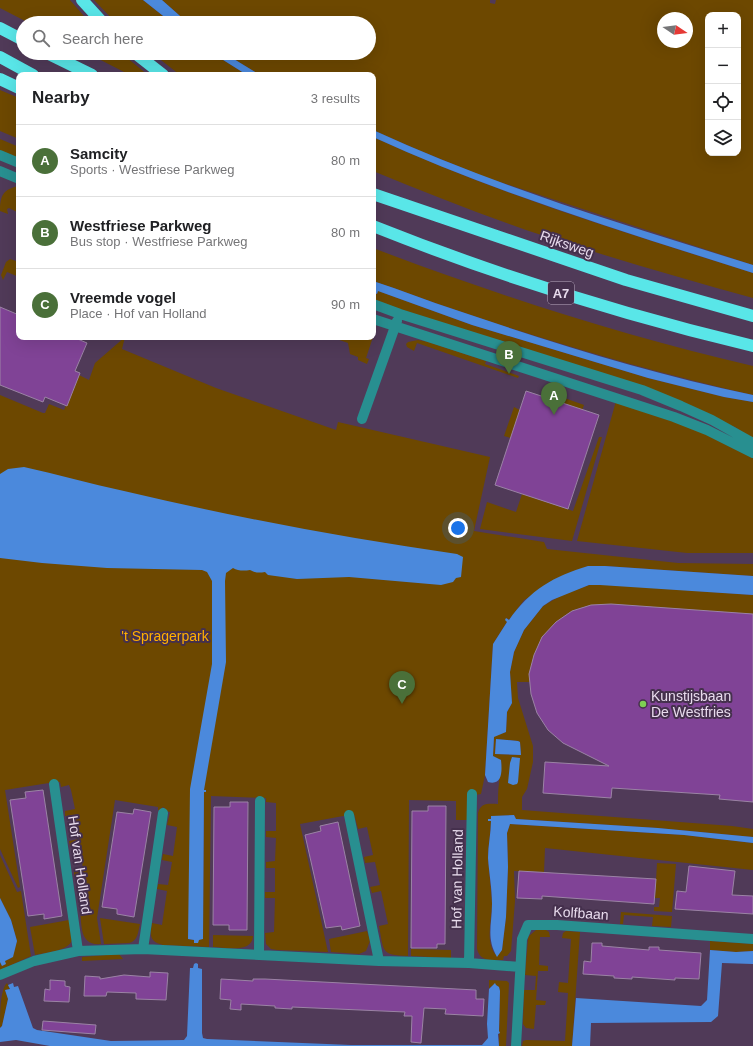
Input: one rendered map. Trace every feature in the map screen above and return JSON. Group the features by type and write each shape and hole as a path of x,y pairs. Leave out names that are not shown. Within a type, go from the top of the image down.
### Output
{"highway":[{"path":"82,0 97,16"},
{"path":"0,28 16,36"},
{"path":"0,57 28,72"},
{"path":"61,60 86,72"},
{"path":"144,60 159,72"},
{"path":"0,79 16,87"},
{"name":"A7","path":"376,190 413,208"},
{"name":"Rijksweg","path":"376,195 626,280 753,316"},
{"name":"A7","path":"376,227 487,270 616,310 753,346"}],"street":[{"path":"1,159 16,162"},
{"path":"0,171 16,178"},
{"path":"376,305 642,390 712,420 753,443"},
{"path":"362,419 400,314"},
{"path":"376,320 646,407 707,430 753,454"},
{"name":"Hof van Holland","path":"54,784 78,951"},
{"name":"Hof van Holland","path":"470,963 472,794"},
{"path":"259,954 260,801"},
{"path":"143,948 163,813"},
{"path":"349,815 379,961"},
{"name":"Kolfbaan","path":"516,1046 522,939 528,925 552,925 753,939"},
{"path":"0,975 34,960 78,951 143,948 379,961 470,963 520,967"}],"green space":[{"path":"0,0 70,0 84,16 16,16 0,8"},
{"path":"94,0 143,0 163,16 109,16"},
{"path":"162,0 490,0 490,3 495,4 496,0 753,0 753,265 485,177 376,131 376,72 255,72 235,60 376,60 376,16 180,16"},
{"path":"101,60 130,60 144,72 124,72"},
{"path":"161,60 223,60 242,72 176,72"},
{"path":"0,90 16,97 16,138 0,131"},
{"path":"376,138 513,194 657,243 753,273 753,298 639,266 582,248 526,230 376,172"},
{"path":"0,139 16,146 16,158 0,151"},
{"path":"16,187 16,212 9,208 7,209 8,214 0,211 2,197 6,191"},
{"path":"376,249 513,298 608,328 656,342 753,366 753,395 640,367 446,307 376,282"},
{"path":"10,259 16,261 16,276 7,272 3,280 1,275 6,262"},
{"path":"378,291 472,325 648,378 724,397 753,402 753,439 735,427 513,347 376,301 376,294"},
{"name":"'t Spragerpark","path":"122,340 124,340 122,349 216,388 336,430 338,422 490,457 474,531 544,542 547,549 678,563 753,564 753,576 588,566 524,600 509,620 507,618 507,622 493,644 485,775 481,794 474,795 468,820 456,820 456,801 409,800 408,956 388,953 383,946 379,926 388,924 381,891 372,893 370,887 380,885 375,862 365,863 364,857 373,855 367,827 358,829 354,814 300,824 328,952 277,950 271,949 266,944 265,933 274,932 275,898 265,898 265,892 275,892 275,868 266,868 266,862 275,861 276,838 266,837 266,831 276,831 276,803 266,802 266,798 211,796 209,947 163,945 158,944 153,940 151,934 152,923 162,925 167,891 157,889 158,884 168,885 172,862 162,860 163,854 173,856 177,827 167,825 170,812 164,811 165,808 162,807 162,810 158,810 158,807 115,800 97,918 101,944 94,944 85,938 82,928 80,910 90,909 84,875 74,876 74,870 83,869 80,845 70,846 69,841 79,839 75,815 65,816 65,811 75,809 69,785 61,787 60,782 55,782 5,790 20,887 18,888 0,849 0,395 43,413 45,413 49,404 64,410 79,375 89,380 95,363","holes":["204,797 203,938 198,940 198,943 194,940 188,939"]},
{"path":"340,340 372,340 366,358 369,359 367,364 358,360 358,357 350,354 348,343"},
{"path":"418,340 486,361 485,364 519,376 518,378 417,343 414,351 407,347 406,344 408,342"},
{"path":"545,391 584,405 581,413 542,400"},
{"path":"616,401 689,426 753,458 753,553 687,553 577,541"},
{"path":"514,407 520,410 511,438 504,436"},
{"path":"599,437 602,437 572,541 480,529 487,502 516,512 522,494 573,511"},
{"path":"589,585 615,585 753,595 753,614 611,604 577,609 554,624 547,632 536,650 530,671 530,682 517,682 518,698 533,746 533,762 527,789 522,797 522,810 732,826 753,829 753,837 658,828 516,819 514,815 498,816 489,819 489,821 491,821 488,857 492,903 490,943 495,954 498,954 502,950 506,917 508,867 507,833 510,824 684,835 753,843 753,870 545,848 544,872 514,871 515,901 511,951 507,956 504,956 503,960 487,959 481,956 477,949 478,813 479,809 483,805 498,804 501,760 493,757 494,736 506,732 507,712 512,703 510,672 514,652 524,630 543,606 562,595","holes":["496,739 520,742 521,755 495,754"]},
{"path":"0,855 17,892 21,891 31,956 0,970 0,962 2,966 5,961 11,958 17,941 11,920 0,898"},
{"path":"657,863 676,864 672,912 654,911 654,907 659,907 660,898 655,898"},
{"path":"621,912 672,916 671,927 652,926 653,917 624,915 623,924 620,924"},
{"path":"100,918 140,924 136,938 129,943 104,944"},
{"path":"69,920 72,933 72,940 70,944 56,951 35,955 30,927"},
{"path":"536,930 546,930 549,932 550,937 540,937 539,965 548,966 548,971 538,971 536,1000 546,1001 545,1005 536,1005 534,1029 526,1028 523,1024 524,990 535,990 536,976 525,975 528,939 529,936"},
{"path":"367,931 370,941 366,951 359,954 331,952 329,939"},
{"path":"566,931 580,932 572,1046 522,1046 523,1041 526,1040 565,1041 568,993 558,992 559,982 568,983 571,939 562,938 563,933"},
{"path":"213,935 253,936 248,945 231,948 213,947"},
{"path":"710,941 753,944 753,951 736,952 710,950"},
{"path":"411,949 451,950 451,958 411,956"},
{"path":"119,954 123,959 82,961 82,957"},
{"path":"489,980 507,981 509,983 506,1046 499,1046 499,987 496,985 490,987 489,989"},
{"path":"7,983 10,989 5,990 8,999 2,1026 0,1028 2,997"}],"water":[{"path":"143,0 162,0 180,16 163,16"},
{"path":"223,60 235,60 255,72 242,72"},
{"path":"376,131 513,187 561,204 753,265 753,273 561,211 419,157 376,138"},
{"path":"376,282 446,307 566,346 678,378 753,395 753,402 724,397 648,378 472,325 378,291 377,294"},
{"path":"24,467 207,510 331,534 457,554 463,557 461,577 456,578 453,582 441,585 349,577 297,579 268,575 265,572 237,570 233,568 226,573 226,662 204,790 206,790 206,792 204,792 203,939 199,940 198,943 194,943 194,940 188,939 190,789 212,664 212,581 207,572 202,570 107,568 0,558 0,474 8,469"},
{"path":"588,566 753,576 753,595 589,585 552,600 543,606 524,630 514,652 510,672 512,703 507,712 506,732 494,737 493,756 501,760 502,768 499,779 496,782 488,782 485,775 493,644 507,622 505,620 506,618 509,620 525,600 534,592 564,574"},
{"path":"496,739 520,742 521,755 495,754"},
{"path":"512,757 520,758 518,782 517,784 513,785 508,783"},
{"path":"514,815 516,819 658,828 753,837 753,843 684,835 510,824 507,833 508,867 506,917 502,950 497,957 492,944 490,931 492,898 488,848 491,821 488,821 488,819 491,819 491,816"},
{"path":"0,898 11,920 17,941 13,957 5,961 6,964 2,966 0,962"},
{"path":"710,950 736,952 753,951 753,964 722,963 718,1016 711,1022 591,1023 590,1046 572,1046 576,998 701,1006 707,1000"},
{"path":"194,964 198,964 198,968 202,969 203,1038 351,1045 482,1045 488,1038 487,1024 489,989 495,983 499,987 500,991 500,1033 498,1034 499,1046 50,1046 16,1040 0,1042 0,1028 2,1026 8,999 5,990 10,989 8,985 13,983 14,987 18,986 33,1028 37,1030 111,1041 184,1040 187,1036 190,968 193,968"}],"building":[{"path":"0,307 16,314 16,340 80,340 87,343 75,371 80,373 67,406 45,397 43,402 0,385"},
{"path":"526,391 599,415 568,509 495,485"},
{"name":"Kunstijsbaan De Westfries","path":"611,604 753,614 753,802 719,799 720,795 612,788 611,798 543,793 545,762 609,766 563,743 548,730 537,713 531,694 529,674 534,655 542,637 556,622 572,611 591,605"},
{"path":"43,790 62,916 44,919 44,914 28,916 10,800 26,798 25,792"},
{"path":"230,802 248,802 247,930 229,930 229,925 213,925 214,807 230,807"},
{"path":"428,806 446,806 445,944 437,944 437,948 411,948 412,811 428,811"},
{"path":"134,809 151,812 134,917 117,914 117,909 102,907 117,812 133,814"},
{"path":"338,822 360,926 342,930 341,926 326,928 305,835 321,831 320,826"},
{"path":"689,866 735,871 732,895 753,896 753,914 675,909 677,891 686,892"},
{"path":"519,871 656,879 654,904 542,896 542,899 517,898"},
{"path":"592,943 602,943 602,946 649,950 649,947 659,947 659,950 701,953 699,979 675,978 675,980 632,977 632,979 583,974 584,961 591,962"},
{"path":"150,972 168,973 166,1000 136,999 136,993 107,992 106,996 84,996 85,976 100,977 100,979 124,975 150,977"},
{"path":"221,979 253,981 253,979 265,979 476,990 476,999 484,999 483,1016 445,1014 446,1009 424,1008 421,1043 411,1042 412,1016 404,1016 405,1012 292,1007 292,1009 275,1008 275,1006 241,1004 241,1010 230,1009 231,1000 220,999"},
{"path":"50,980 65,981 65,986 70,987 69,1002 44,1001 45,989 50,990"},
{"path":"43,1021 96,1025 95,1034 42,1030"}],"place":[{"name":"Westfriese Parkweg","path":"509,374"},
{"name":"Samcity","path":"554,415"},
{"name":"Vreemde vogel","path":"402,704"},
{"name":"Kunstijsbaan De Westfries","path":"643,704"}]}
